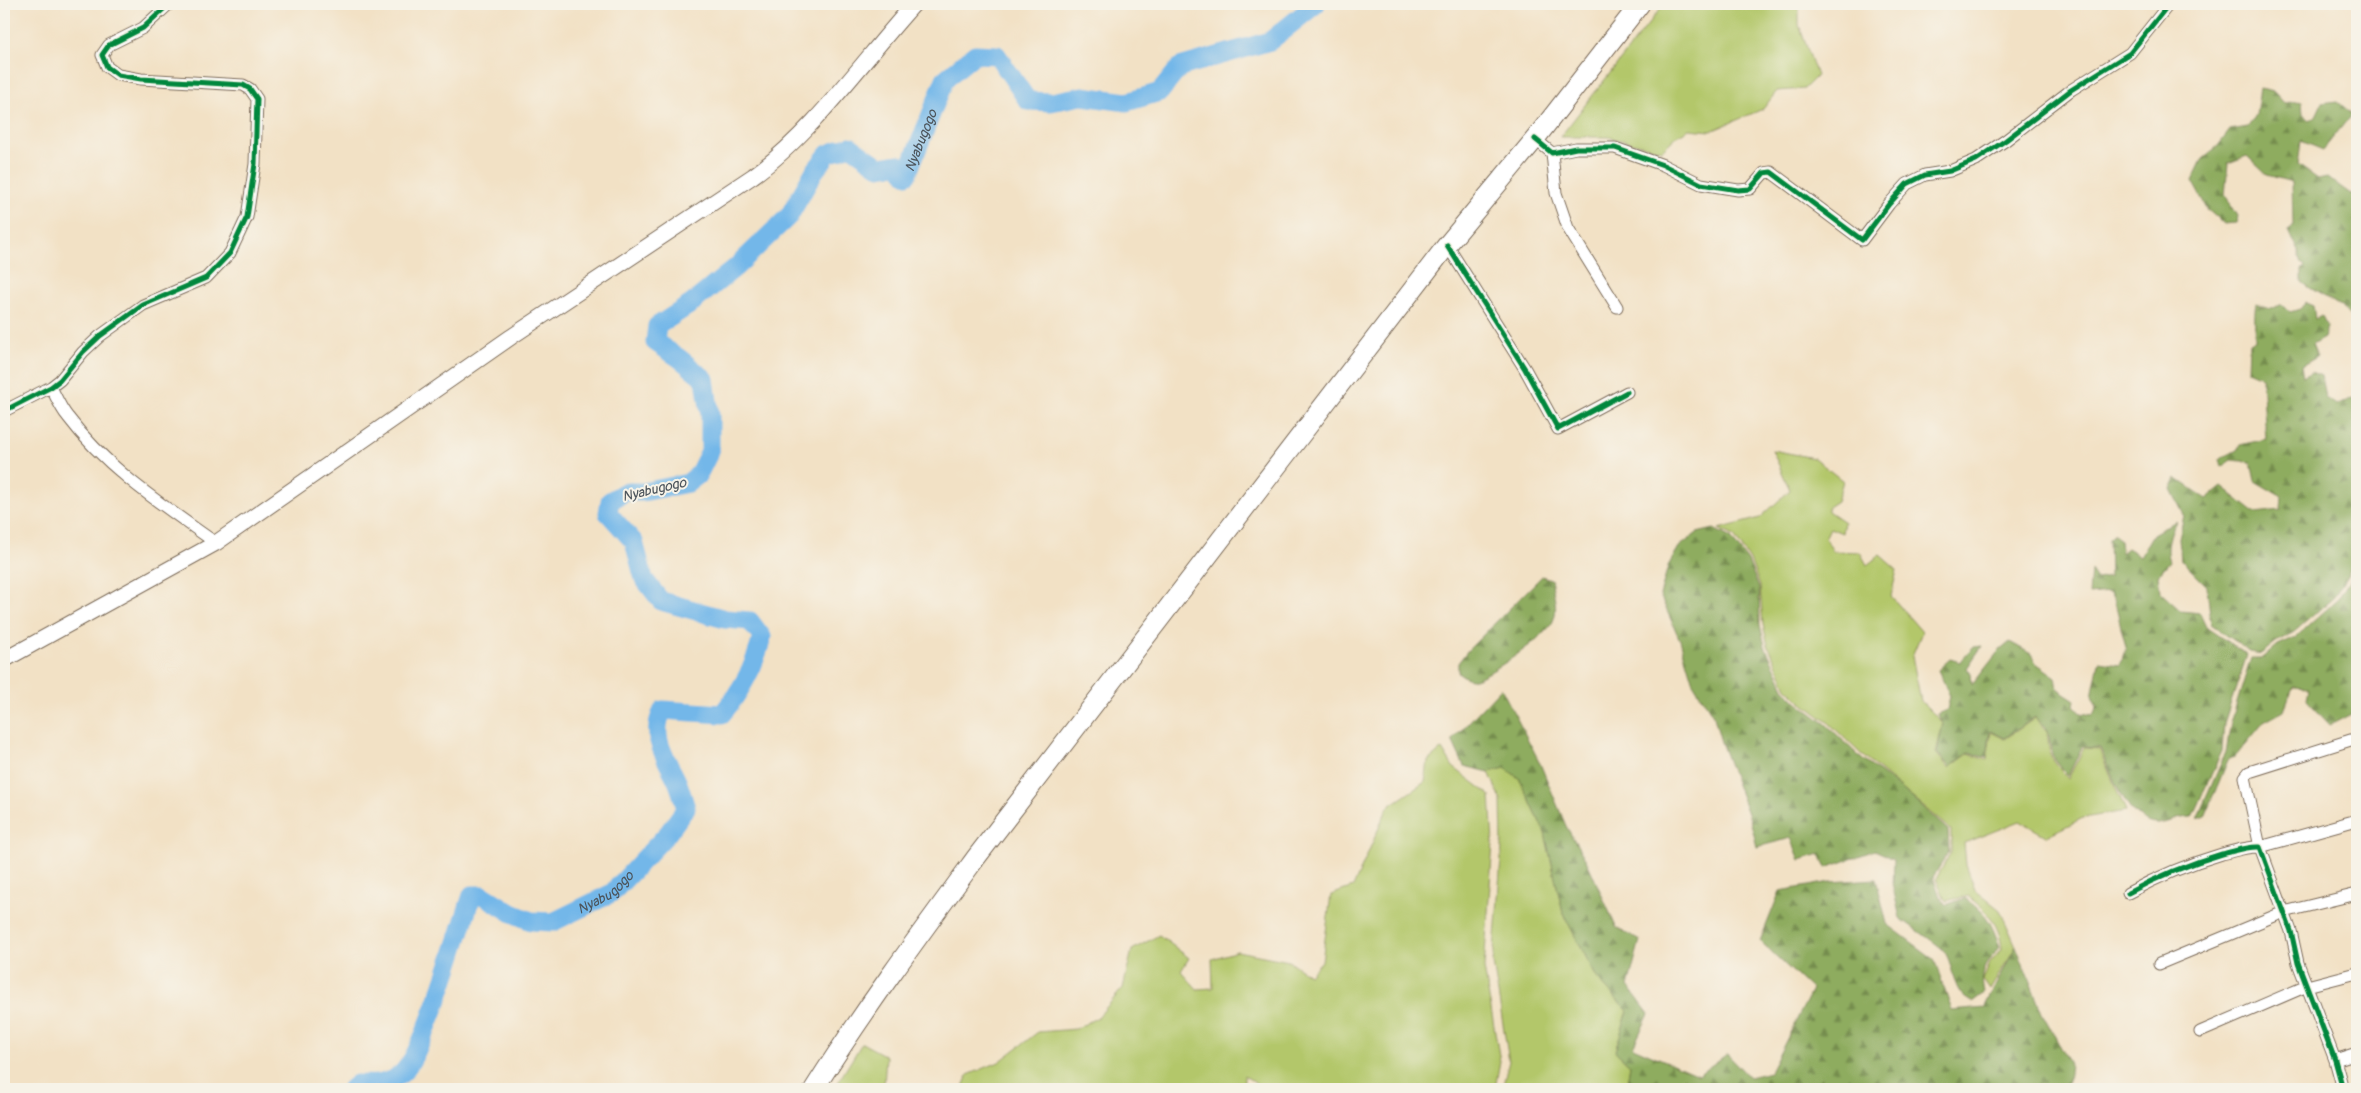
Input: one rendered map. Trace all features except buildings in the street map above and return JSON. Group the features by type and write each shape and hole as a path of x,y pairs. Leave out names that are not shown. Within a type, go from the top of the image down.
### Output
{"highway":[{"path":"814,1089 842,1044 976,858 1447,245 1535,139 1640,4"}],"main road":[{"path":"4,660 216,543 511,337 772,163 867,60 914,4"}],"street":[{"path":"4,411 51,388 60,380 82,352 143,305 206,278 230,253 247,217 253,183 258,112 257,99 250,89 243,85 141,79 118,75 107,67 103,61 102,56 109,45 143,28 169,4"},
{"path":"1552,153 1576,148 1615,148 1663,165 1701,184 1745,191 1750,189 1764,173 1771,172 1862,240 1888,204 1907,184 1925,175 1950,171 1976,160 2006,140 2071,90 2130,53 2169,4"},
{"path":"1535,139 1552,153 1556,193 1568,228 1617,307"},
{"path":"1447,245 1525,369 1558,429 1628,392"},
{"path":"51,388 67,417 92,445 143,491 216,543"},
{"path":"2343,1089 2335,1060 2298,964 2291,931 2260,847 2245,777 2248,772 2357,738"},
{"path":"2128,893 2167,872 2196,862 2249,847 2260,847 2357,820"},
{"path":"2159,964 2284,912 2357,894"},
{"path":"2200,1032 2307,986 2357,973"},
{"path":"2335,1060 2357,1053"}],"green space":[{"path":"1664,4 1799,4 1799,25 1817,76 1804,89 1777,91 1763,109 1711,131 1689,129 1677,136 1662,150 1608,137 1560,137"},
{"path":"2260,89 2274,92 2284,103 2302,101 2303,114 2310,120 2316,116 2322,103 2337,101 2352,114 2323,150 2301,141 2298,165 2318,179 2327,177 2355,197 2357,211 2357,325 2346,311 2302,282 2302,270 2305,266 2289,231 2293,226 2292,182 2267,175 2247,156 2228,163 2225,195 2238,216 2236,223 2224,224 2208,210 2192,181 2203,158 2218,146 2230,130 2248,127 2256,115"},
{"path":"2306,302 2313,305 2315,319 2322,316 2327,326 2324,338 2312,345 2317,357 2301,366 2303,377 2311,372 2321,376 2325,398 2337,405 2357,396 2357,559 2334,597 2294,632 2276,642 2261,654 2250,652 2211,625 2207,586 2181,560 2179,538 2184,515 2171,489 2176,478 2207,499 2222,487 2255,513 2281,510 2282,497 2255,481 2251,462 2232,460 2222,467 2220,459 2237,450 2240,445 2266,439 2262,377 2248,371 2249,342 2255,340 2256,304 2270,309 2282,304 2290,312 2300,309"},
{"path":"1772,450 1814,458 1843,481 1837,501 1828,507 1828,511 1844,522 1842,533 1830,528 1825,538 1833,551 1860,552 1867,565 1880,555 1897,570 1891,596 1922,632 1912,656 1921,701 1943,723 1936,753 1949,768 1968,754 1987,760 1991,732 2005,739 2035,718 2047,731 2050,755 2068,779 2084,748 2099,749 2126,811 2083,818 2046,836 2020,821 1964,843 1966,865 1975,890 2000,910 2016,946 1990,990 1983,980 1990,963 2002,949 1999,932 1987,912 1968,896 1946,901 1936,879 1951,852 1951,830 1865,758 1829,723 1800,701 1787,688 1768,645 1763,625 1760,586 1750,560 1734,536 1719,529 1760,518 1790,490"},
{"path":"2176,521 2169,541 2170,561 2158,575 2160,592 2181,611 2200,613 2207,628 2247,655 2224,723 2222,751 2192,817 2158,824 2147,822 2138,816 2122,795 2100,748 2082,747 2068,776 2052,755 2048,730 2035,717 2005,738 1990,731 1987,758 1968,753 1950,767 1937,753 1943,723 1937,714 1947,710 1950,696 1938,670 1950,659 1960,662 1974,647 1982,646 1967,668 1971,674 1972,685 1998,652 2010,642 2031,654 2036,663 2056,677 2058,689 2075,700 2074,705 2081,713 2093,715 2097,706 2092,696 2099,662 2120,665 2126,647 2114,599 2109,592 2089,594 2091,570 2097,579 2110,577 2109,539 2115,534 2120,540 2121,553 2127,548 2140,556 2153,534"},
{"path":"1714,529 1731,538 1748,561 1759,588 1760,625 1765,646 1785,690 1798,703 1826,724 1863,760 1903,790 1948,830 1949,852 1933,877 1940,897 1946,905 1965,898 1978,908 1994,931 2000,947 1983,973 1984,993 1972,1002 1960,992 1948,958 1942,948 1900,918 1893,888 1894,859 1875,850 1826,868 1820,854 1800,860 1791,838 1757,847 1750,819 1721,742 1714,717 1693,683 1680,640 1660,595 1668,566 1679,547 1697,533"},
{"path":"2357,568 2357,711 2330,725 2307,700 2309,688 2293,687 2284,711 2264,722 2236,756 2228,760 2205,816 2197,819 2226,752 2231,722 2251,658 2263,658 2278,645 2296,637 2338,599"},
{"path":"1542,576 1551,579 1555,600 1555,616 1549,628 1518,654 1483,676 1471,679 1458,672 1458,663 1468,650"},
{"path":"1501,688 1539,761 1566,826 1588,864 1616,927 1640,940 1628,986 1649,1014 1633,1047 1698,1075 1727,1054 1749,1077 1770,1072 1812,990 1760,941 1780,891 1831,882 1876,879 1887,924 1934,959 1952,1011 1984,1008 2016,946 2042,1013 2070,1064 2067,1089 1626,1089 1630,1065 1615,1051 1628,1011 1597,978 1563,913 1545,833 1519,778 1505,768 1489,772 1464,766 1452,740"},
{"path":"1442,749 1453,767 1490,795 1493,843 1484,968 1500,1061 1495,1089 1263,1089 1244,1075 1244,1089 962,1089 968,1075 999,1062 1038,1032 1076,1029 1098,1017 1123,988 1132,950 1159,935 1189,958 1181,971 1197,989 1213,988 1212,959 1237,951 1289,961 1309,975 1322,961 1331,895 1353,887 1388,807 1425,782 1428,761"},
{"path":"1505,768 1519,778 1545,833 1563,913 1597,978 1628,1011 1615,1051 1630,1065 1626,1089 1502,1089 1509,1061 1493,963 1502,846 1501,800 1489,772"},
{"path":"862,1043 886,1056 884,1086 914,1089 834,1089"}],"waterway":[{"name":"Nyabugogo","path":"351,1089 357,1084 374,1084 396,1078 410,1062 421,1043 431,1018 472,895 483,895 512,913 531,921 553,922 612,893 668,833 686,808 658,738 659,720 663,710 722,714 742,687 752,668 762,637 750,621 725,619 661,601 644,579 634,542 608,513 610,501 625,492 643,492 688,483 698,475 710,451 710,415 705,379 655,342 657,326 691,304 736,267 789,216 814,172 828,154 850,146 880,167 898,164 907,175 945,79 975,54 997,55 1028,101 1051,102 1082,96 1127,102 1160,92 1180,67 1270,41 1316,4"}],"cycle path":[{"path":"4,411 51,387 60,380 83,352 100,336 143,305 206,278 230,253 247,217 255,164 257,99 250,89 243,85 141,79 118,75 107,67 102,55 109,45 143,28 169,4"},
{"path":"1535,139 1552,153 1576,148 1615,148 1663,165 1701,184 1738,190 1750,189 1764,173 1771,172 1862,240 1889,204 1907,184 1925,175 1950,171 1976,160 2006,140 2071,90 2130,53 2169,4"},
{"path":"1447,245 1525,369 1558,429 1627,392"},
{"path":"2128,893 2162,876 2197,862 2241,849 2260,847 2291,931 2298,963 2335,1060 2343,1089"}]}
